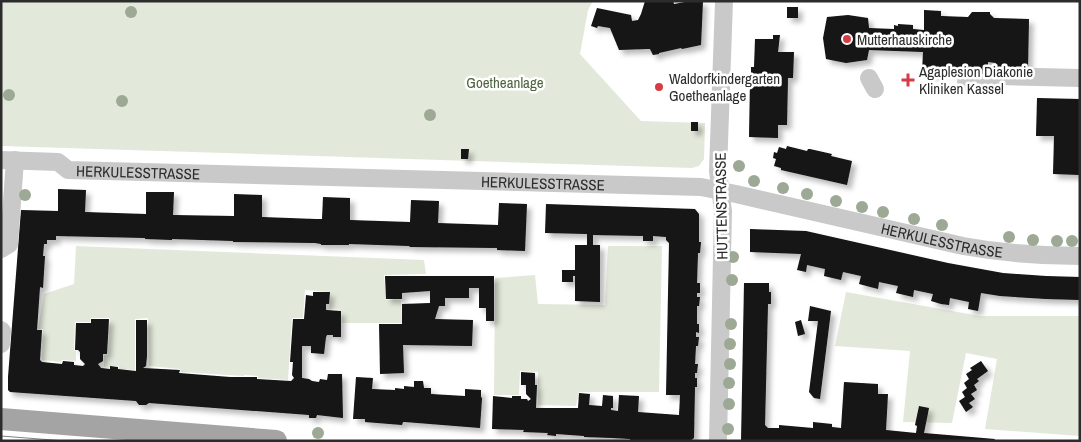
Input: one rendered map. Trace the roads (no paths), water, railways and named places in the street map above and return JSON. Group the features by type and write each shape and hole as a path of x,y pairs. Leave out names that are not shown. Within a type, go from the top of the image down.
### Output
{"main road":[{"path":"1,419 276,441"}],"street":[{"name":"HUTTENSTRASSE","path":"718,441 723,211 718,171 724,1"},
{"path":"966,82 988,83 1000,76 1080,78"},
{"path":"1,249 9,244 8,160"},
{"name":"HERKULESSTRASSE","path":"8,160 58,162 68,170 701,187 963,246 995,251 1080,256"},
{"path":"1,330 1,344"}],"tram line":[{"path":"1,436 65,441"}],"place":[{"name":"Mutterhauskirche","path":"847,39"},
{"name":"Agaplesion Diakonie Kliniken Kassel","path":"908,80"},
{"name":"Waldorfkindergarten Goetheanlage","path":"659,87"}],"park label":[{"name":"Goetheanlage","path":"505,82"}]}
